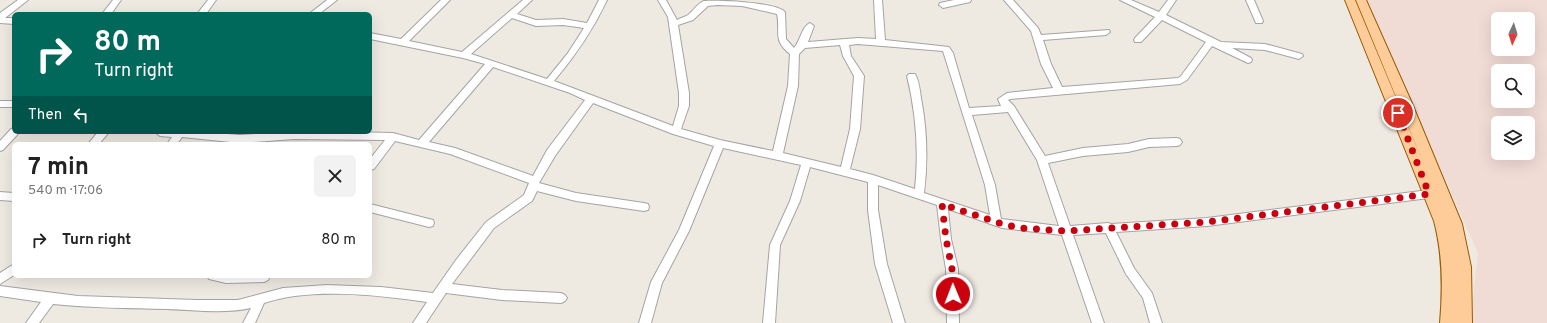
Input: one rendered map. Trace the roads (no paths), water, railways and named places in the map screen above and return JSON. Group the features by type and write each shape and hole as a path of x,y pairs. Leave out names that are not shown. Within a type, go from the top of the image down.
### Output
{"main road":[{"path":"1350,0 1441,221 1447,241 1451,283 1448,323"},
{"path":"1361,0 1405,101 1455,224 1464,268 1464,323"}],"street":[{"path":"13,12 24,0"},
{"path":"108,12 117,0"},
{"path":"203,12 212,0"},
{"path":"316,12 333,0"},
{"path":"403,42 446,0"},
{"path":"464,56 528,0"},
{"path":"548,83 571,55 590,26 602,0"},
{"path":"662,0 672,17 674,24 680,57 684,93 684,106 676,131"},
{"path":"878,0 881,42"},
{"path":"943,5 967,0"},
{"path":"1008,0 1034,30 1046,64 1059,91"},
{"path":"1124,0 1161,16 1248,60"},
{"path":"1138,40 1161,16 1172,0"},
{"path":"1250,0 1259,21"},
{"path":"674,24 690,18 705,4 717,2 742,4 776,10 781,12 783,16 783,45 795,53"},
{"path":"4,21 12,13"},
{"path":"510,15 536,22 563,22 590,26"},
{"path":"777,155 793,86 795,53 802,46 810,26"},
{"path":"1038,38 1106,32"},
{"path":"372,36 403,42 491,63 676,131 720,144 777,155 845,171 873,179 996,222 1020,228 1066,231 1108,227 1207,222 1429,194"},
{"path":"844,42 848,59 859,76 855,129 845,171"},
{"path":"802,46 844,42 881,42 946,49 954,66 958,88 990,185 996,222"},
{"path":"1215,43 1265,48 1299,56"},
{"path":"1098,323 1042,160 1011,108 1005,104 1003,99 1007,96 1180,81 1215,43"},
{"path":"421,144 491,63"},
{"path":"912,76 918,110 920,140 919,196"},
{"path":"419,323 442,288 490,225 528,198 534,183 551,153 591,100"},
{"path":"0,104 12,104"},
{"path":"966,112 1011,108"},
{"path":"0,147 12,134"},
{"path":"95,142 102,134"},
{"path":"190,134 240,139 334,134 393,137 452,151 534,183 576,197 644,207"},
{"path":"372,163 393,137"},
{"path":"1042,160 1083,152 1128,148 1149,143 1177,142"},
{"path":"645,323 657,282 684,231 720,144"},
{"path":"769,323 775,245 795,201 807,162"},
{"path":"873,179 873,210 881,264 899,323"},
{"path":"0,196 12,197"},
{"path":"942,204 946,239 952,269 953,323"},
{"path":"372,209 428,223"},
{"path":"1108,227 1134,277 1148,296 1156,323"},
{"path":"0,279 12,270"},
{"path":"442,288 502,295 561,298"},
{"path":"0,291 50,299 222,306 240,305 284,292 320,290 390,292 435,298"},
{"path":"32,323 50,299"},
{"path":"249,323 260,300"}]}
